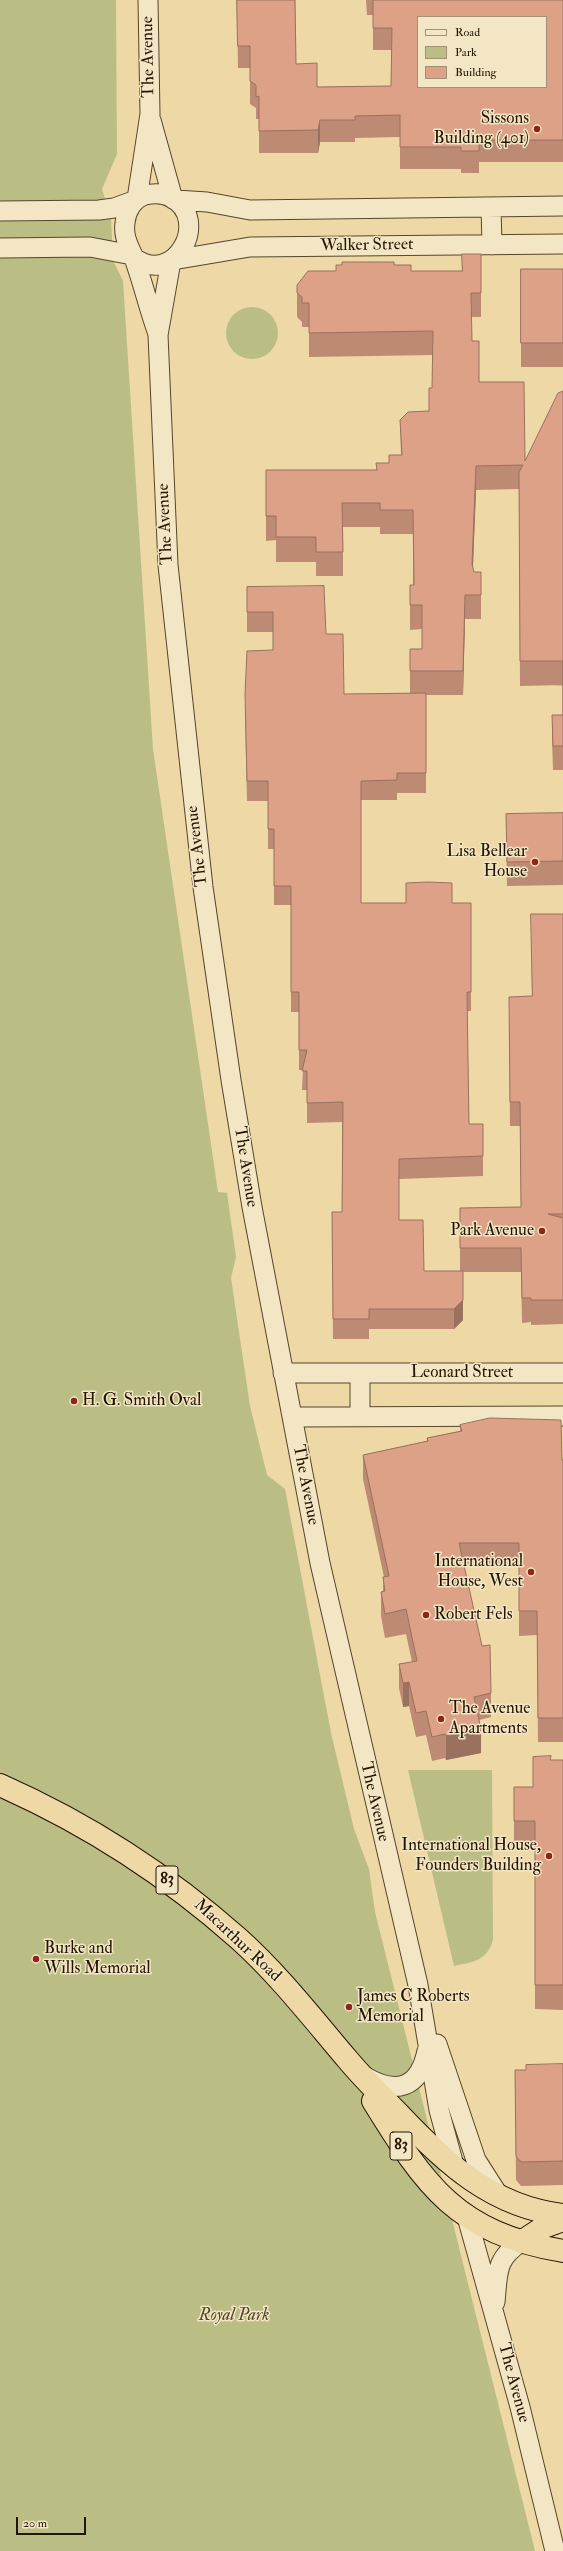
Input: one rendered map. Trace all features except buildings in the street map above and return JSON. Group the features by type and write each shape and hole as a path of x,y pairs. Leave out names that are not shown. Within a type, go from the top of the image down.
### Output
{"highway":[{"name":"Macarthur Road","path":"0,1785 86,1826 124,1850 202,1907 240,1940 273,1973 355,2068 432,2150 455,2170 501,2198 532,2209 563,2215"},
{"name":"Macarthur Road","path":"355,2068 419,2172 435,2190 467,2217 496,2233 520,2242 563,2251"},
{"path":"455,2170 467,2217"},
{"path":"520,2242 544,2227 563,2220"}],"street":[{"name":"The Avenue","path":"136,200 150,114 148,0"},
{"name":"The Avenue","path":"150,114 175,200"},
{"path":"0,211 99,210 114,208 152,194 175,200 207,202 250,210 563,206"},
{"path":"133,256 126,240 124,225 129,210 136,200"},
{"path":"0,248 90,247 133,256 152,265 172,261 181,251 189,230 184,210 175,200"},
{"path":"491,207 492,244"},
{"name":"Walker Street","path":"172,261 250,247 563,244"},
{"name":"The Avenue","path":"133,256 158,335"},
{"name":"The Avenue","path":"172,261 158,335 168,565 199,856 252,1207 320,1563 418,1985 439,2110 455,2170"},
{"name":"Leonard Street","path":"284,1373 563,1373"},
{"path":"360,1374 360,1416"},
{"path":"292,1417 563,1416"},
{"name":"The Avenue","path":"418,1985 476,2160 487,2180 501,2198"},
{"name":"The Avenue","path":"355,2068 386,2086 410,2083 422,2069 428,2047"},
{"name":"The Avenue","path":"467,2217 520,2407 555,2551"},
{"path":"494,2313 500,2263 505,2253 520,2242"}],"green space":[{"name":"Royal Park","path":"0,0 116,0 117,154 102,189 111,218 113,260 123,281 153,749 218,1192 227,1193 236,1257 231,1278 250,1406 267,1475 285,1489 331,1733 354,1829 369,1869 375,1912 535,2551 0,2551"},
{"path":"252,307 262,309 270,315 276,323 278,333 276,343 270,351 262,357 252,359 242,357 234,351 228,343 226,333 228,323 234,315 242,309"},
{"path":"408,1770 492,1770 493,1940 487,1952 473,1962 454,1966"}],"place":[{"name":"Sissons Building (401)","path":"537,129"},
{"name":"Lisa Bellear House","path":"535,862"},
{"name":"Park Avenue","path":"542,1231"},
{"name":"H. G. Smith Oval","path":"74,1401"},
{"name":"International House, West","path":"531,1572"},
{"name":"Robert Fels","path":"426,1615"},
{"name":"The Avenue Apartments","path":"441,1719"},
{"name":"International House, Founders Building","path":"549,1856"},
{"name":"Burke and Wills Memorial","path":"36,1959"},
{"name":"James C Roberts Memorial","path":"349,2007"}]}
